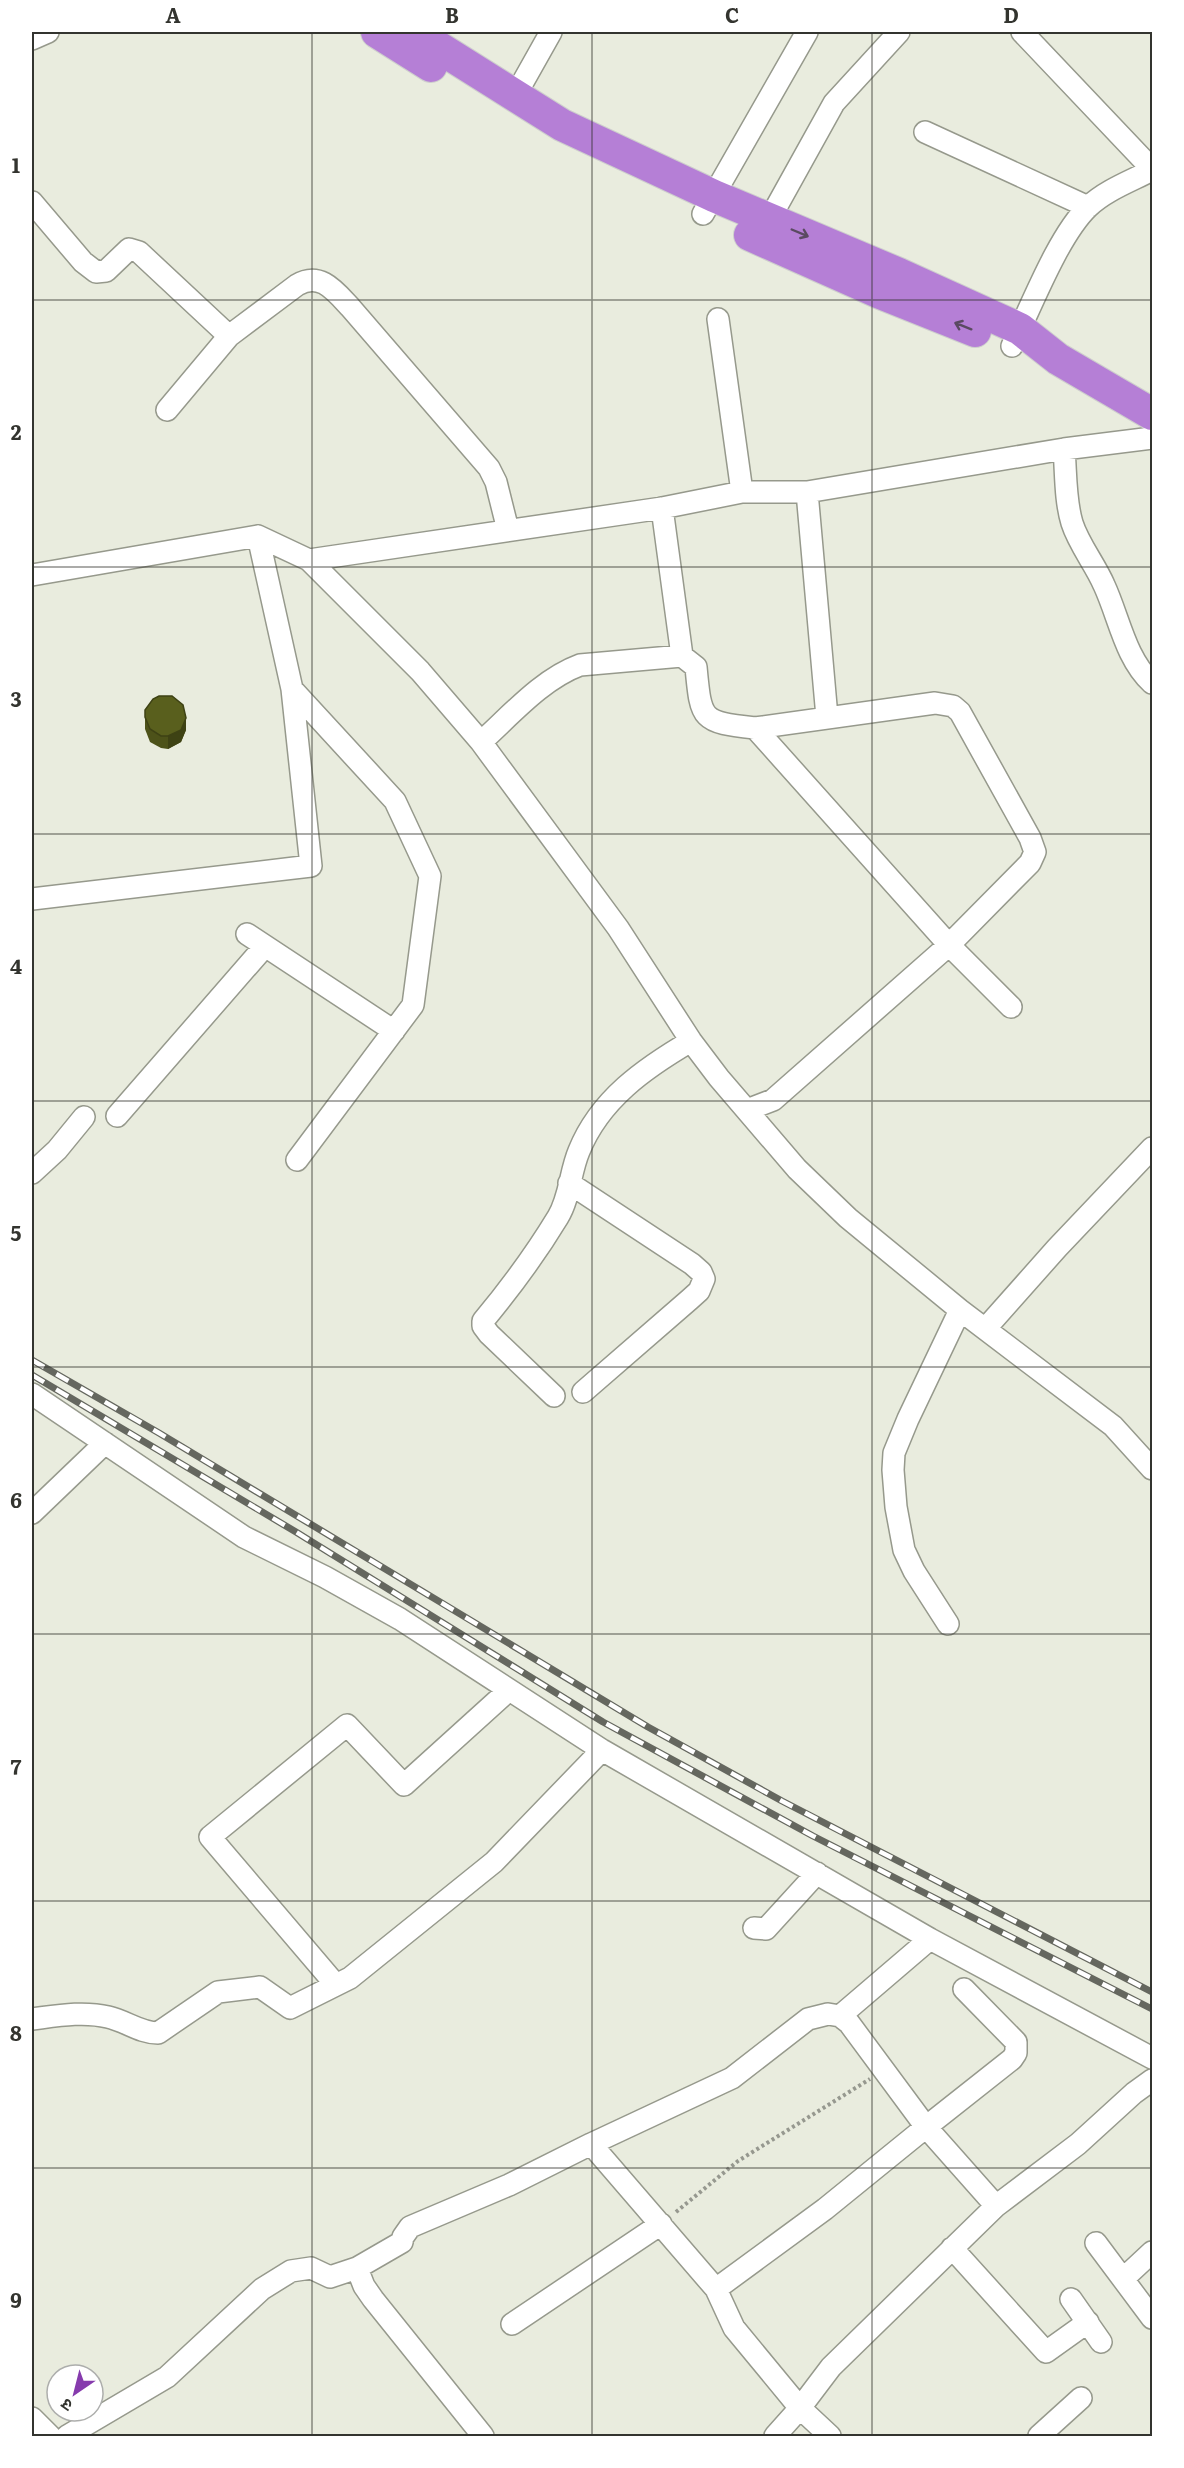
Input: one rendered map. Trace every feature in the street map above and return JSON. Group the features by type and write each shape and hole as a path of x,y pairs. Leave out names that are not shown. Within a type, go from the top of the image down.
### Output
{"highway":[{"path":"378,32 527,126 615,173 709,205"},
{"path":"414,32 562,125 709,205 764,230 880,293 1016,338 1058,359 1152,414"}],"street":[{"path":"32,39 48,32"},
{"path":"515,96 551,32"},
{"path":"709,205 807,32"},
{"path":"764,230 829,111 899,32"},
{"path":"1016,338 1062,244 1088,207 1107,193 1152,170 1022,32"},
{"path":"925,132 1088,207"},
{"path":"32,202 83,262 96,272 106,271 129,249 139,252 229,336"},
{"path":"167,410 229,336 306,280 320,280 335,291 489,468 496,482 508,530"},
{"path":"718,319 742,492"},
{"path":"309,560 662,508 742,492 807,492 1064,449 1152,438"},
{"path":"1064,449 1070,513 1076,533 1105,587 1131,656 1152,683"},
{"path":"807,492 827,717"},
{"path":"662,508 682,656"},
{"path":"32,899 311,866 292,689 258,536"},
{"path":"32,575 258,536 309,560 420,671 481,742 618,928 691,1041 797,1169 820,1192 960,1310 1113,1426 1152,1469"},
{"path":"481,742 565,670 580,665 682,656 696,667 702,708 713,722 755,728 935,703 952,706 960,712 1030,838 1035,852 1030,863 949,945 773,1100 747,1110"},
{"path":"292,689 395,801 430,876 413,1005 297,1160"},
{"path":"755,728 949,945 1011,1007"},
{"path":"117,1116 256,940 394,1031"},
{"path":"554,1396 489,1334 483,1326 483,1321 508,1290 559,1216 588,1131 603,1110 635,1077 691,1041"},
{"path":"32,1173 57,1150 84,1118"},
{"path":"986,1328 1057,1248 1152,1148"},
{"path":"569,1183 692,1264 701,1272 704,1279 699,1291 583,1392"},
{"path":"948,1624 914,1571 904,1550 896,1507 893,1470 894,1453 908,1419 960,1310"},
{"path":"32,1394 244,1537 325,1577 390,1614 602,1750 930,1939 1152,2058"},
{"path":"32,1513 105,1443"},
{"path":"336,1985 210,1837 347,1725 405,1785 509,1690"},
{"path":"32,2019 65,2014 109,2017 150,2033 158,2033 166,2030 218,1992 260,1987 290,2008 350,1978 494,1862 602,1750"},
{"path":"754,1928 766,1929 817,1873"},
{"path":"840,2016 930,1939"},
{"path":"716,2289 825,2209 1012,2059 1016,2053 1016,2042 964,1989"},
{"path":"67,2436 167,2377 262,2289 291,2271 311,2268 330,2277 357,2268 402,2242 403,2236 410,2227 509,2185 732,2078 808,2019 828,2014 840,2016 849,2024 926,2127 996,2206"},
{"path":"775,2436 831,2367 996,2206 1078,2144 1134,2093 1152,2080"},
{"path":"591,2144 716,2289 734,2328 800,2408 830,2436"},
{"path":"512,2324 661,2224"},
{"path":"1096,2243 1152,2318"},
{"path":"952,2248 1047,2352 1088,2322"},
{"path":"1123,2279 1152,2252"},
{"path":"357,2268 364,2286 373,2299 483,2436"},
{"path":"1071,2299 1101,2342"},
{"path":"1039,2436 1081,2398"},
{"path":"32,2418 50,2436"}],"path":[{"path":"661,2224 738,2161 826,2104 884,2071"}],"building":[{"path":"159,696 172,696 183,705 186,718 181,730 168,736 161,736 150,729 145,717 145,710 153,699"}],"railway":[{"path":"32,1360 159,1433 648,1727 782,1801 1152,1992"},
{"path":"32,1375 296,1532 603,1722 813,1836 1152,2009"}]}
